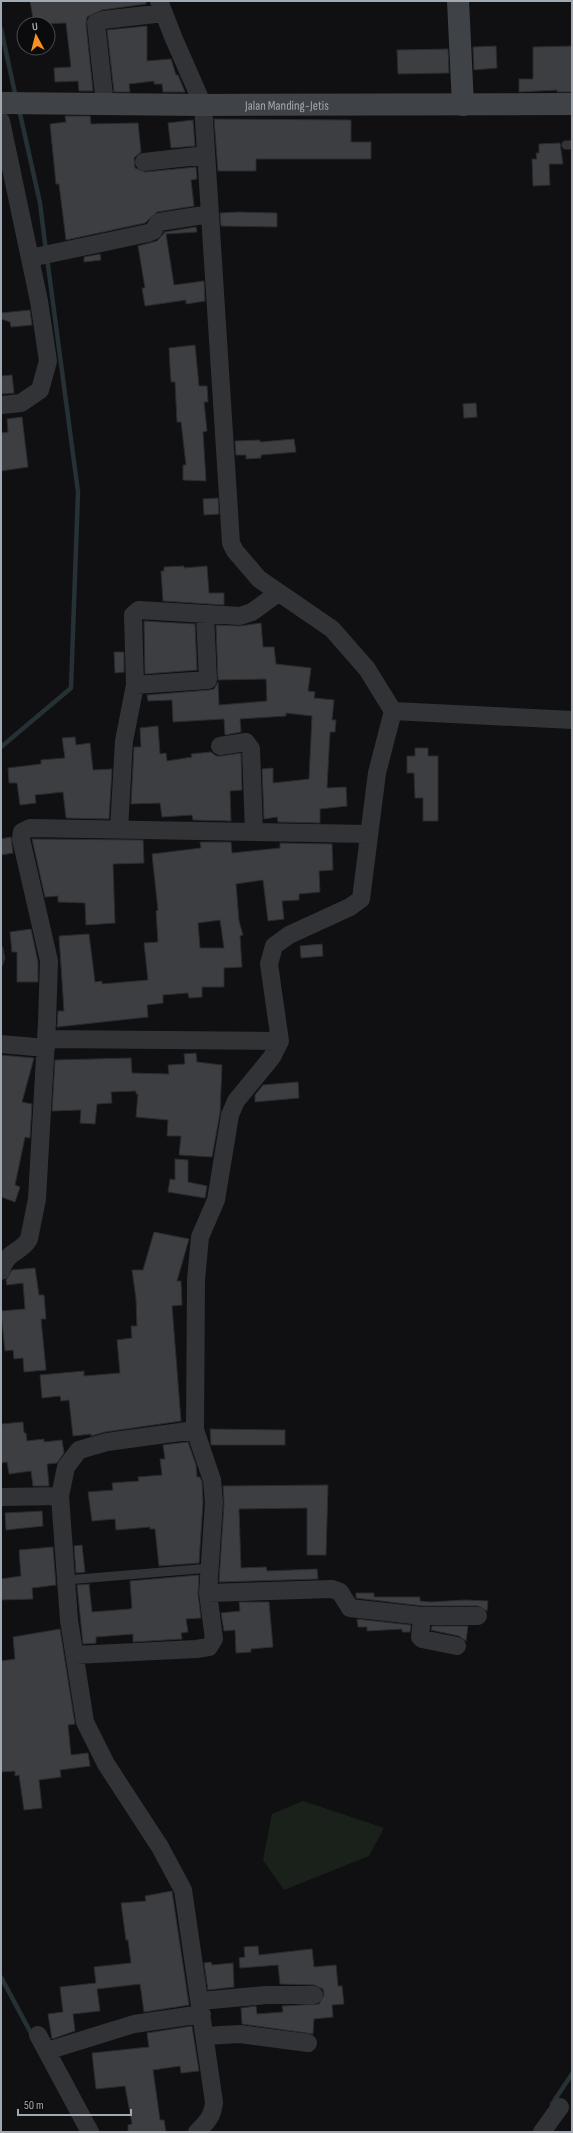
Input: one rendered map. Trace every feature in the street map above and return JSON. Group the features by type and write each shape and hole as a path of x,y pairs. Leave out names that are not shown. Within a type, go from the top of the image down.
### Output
{"main road":[{"path":"458,1 463,105"},
{"name":"Jalan Manding-Jetis","path":"2,109 48,104 572,104"}],"street":[{"path":"75,1655 209,1647 214,1639 208,1593 214,1502 212,1480 195,1430 196,1280 200,1237 216,1200 230,1115 236,1101 272,1057 280,1040 269,964 274,946 289,935 350,906 361,899 378,773 393,711 367,669 332,629 271,599 259,579 235,551 230,537 203,105 162,7 103,20 96,23 105,104"},
{"path":"1,406 21,403 40,390 48,361 33,258 2,109"},
{"path":"144,162 206,155"},
{"path":"33,258 148,234 153,231 159,222 210,214"},
{"path":"119,830 124,741 135,685 133,615 135,612 145,610 240,616 271,599"},
{"path":"135,685 208,680 205,614"},
{"path":"393,711 572,720"},
{"path":"220,746 246,742 251,749 254,832"},
{"path":"1,1271 9,1255 26,1244 29,1238 36,1200 46,1044 48,961 21,839 22,832 30,828 369,834"},
{"path":"1,1044 280,1040"},
{"path":"195,1430 107,1442 79,1450 66,1467 60,1496 66,1580 85,1722 106,1764 160,1847 183,1890 205,2036 214,2111 210,2120 197,2132"},
{"path":"1,1497 60,1496"},
{"path":"208,1593 332,1589 340,1592 350,1608 422,1616 478,1616"},
{"path":"422,1616 420,1637 422,1639 458,1646"},
{"path":"47,2051 134,2024 201,2008 266,1995 314,1995"},
{"path":"205,2036 240,2034 308,2043"},
{"path":"38,2035 90,2132"},
{"path":"542,2132 560,2107"}],"lane":[{"path":"66,1580 210,1568"}],"shaded area":[{"path":"303,1801 384,1828 369,1856 284,1890 263,1860 272,1814"}],"building":[{"path":"30,1 146,1 146,4 102,10 87,17 86,24 93,91 79,91 78,81 55,82 54,68 71,67 66,23 56,23 56,16 33,16"},
{"path":"147,26 147,61 171,59 176,75 178,75 185,92 163,92 162,84 154,84 154,81 129,84 130,92 114,92 107,30"},
{"path":"496,46 497,68 474,70 473,47"},
{"path":"572,46 572,92 557,92 557,90 519,92 519,79 533,79 533,47"},
{"path":"448,49 449,73 398,74 397,50"},
{"path":"65,116 90,116 91,124 138,123 141,152 134,158 135,168 145,172 196,167 197,179 191,180 194,206 157,212 145,223 66,240 59,184 56,184 50,124 66,122"},
{"path":"214,119 351,120 351,142 371,142 371,159 256,159 256,171 218,171"},
{"path":"193,120 195,146 171,148 168,123"},
{"path":"560,143 563,164 549,164 550,185 533,186 532,159 537,159 536,153 539,153 539,144"},
{"path":"220,213 277,213 277,227 221,226"},
{"path":"196,227 197,232 166,234 174,285 204,281 205,301 186,304 186,300 145,306 142,288 145,288 138,246 157,241 165,232"},
{"path":"100,254 101,260 84,262 84,257"},
{"path":"30,310 32,325 11,327 10,322 1,319 1,313"},
{"path":"195,345 199,386 207,386 208,402 204,402 207,431 203,432 206,481 183,480 183,465 186,465 181,422 177,422 175,382 171,382 169,348"},
{"path":"12,375 14,393 1,394 1,376"},
{"path":"476,403 477,417 464,418 463,404"},
{"path":"22,417 28,467 1,471 1,433 8,432 7,419"},
{"path":"294,439 296,452 261,455 261,458 246,459 246,455 236,455 235,441 260,440 260,442"},
{"path":"218,498 219,514 204,515 203,499"},
{"path":"184,566 184,568 207,566 209,593 224,593 224,605 163,601 161,571 164,571 164,567"},
{"path":"144,621 195,624 197,670 145,674"},
{"path":"261,623 263,647 274,647 276,664 311,668 308,691 315,692 314,698 334,700 332,720 336,720 335,732 330,732 327,788 346,787 347,806 320,809 320,823 278,822 277,817 264,819 262,769 273,768 273,783 309,779 312,716 286,713 286,716 240,719 241,732 225,735 224,719 173,722 172,700 148,701 147,695 209,690 214,689 218,682 219,705 267,701 266,679 218,680 216,625 240,626"},
{"path":"114,652 124,652 124,672 115,673"},
{"path":"158,726 160,754 166,753 167,761 192,757 191,754 211,752 216,756 221,756 241,753 242,790 230,791 231,821 193,820 192,815 162,817 160,803 131,804 134,747 141,747 140,728"},
{"path":"75,737 76,745 90,743 93,770 112,769 109,819 66,818 63,792 35,795 36,803 20,805 17,783 9,783 8,768 41,764 41,760 65,758 62,738"},
{"path":"415,748 428,748 428,756 438,756 438,821 423,821 423,798 415,798 414,773 407,773 407,756 415,756"},
{"path":"11,837 13,853 1,855 1,839"},
{"path":"32,839 143,840 144,863 113,864 115,923 86,925 85,903 58,902 58,896 45,897"},
{"path":"200,842 231,842 232,853 280,848 280,843 332,844 333,870 319,871 320,892 299,894 299,900 282,901 284,919 268,921 263,880 236,884 239,921 243,935 240,936 242,967 224,968 224,987 202,987 202,997 189,998 188,993 163,995 163,1003 147,1005 148,1017 57,1027 58,1011 64,1011 59,936 89,934 95,982 102,981 102,984 148,980 144,943 158,942 156,911 158,910 152,854 201,848","holes":["220,920 224,948 200,948 198,923"]},
{"path":"31,929 38,962 38,982 17,982 17,952 12,952 10,932"},
{"path":"322,944 323,956 301,958 300,946"},
{"path":"196,1053 197,1062 222,1065 220,1113 212,1157 179,1155 181,1136 167,1136 168,1120 136,1117 138,1094 136,1094 136,1091 111,1092 112,1103 97,1104 95,1124 80,1123 81,1110 52,1111 55,1060 131,1058 132,1073 169,1074 168,1065 185,1064 184,1054"},
{"path":"1,1055 34,1058 22,1102 32,1104 30,1138 25,1137 15,1185 20,1187 15,1202 1,1197"},
{"path":"298,1082 299,1098 255,1102 255,1095 263,1085"},
{"path":"175,1159 188,1160 188,1182 207,1186 205,1198 168,1192 170,1179 175,1180"},
{"path":"154,1232 189,1239 177,1281 181,1281 182,1305 172,1306 181,1421 105,1432 91,1436 91,1434 73,1436 69,1400 61,1401 60,1396 42,1398 40,1375 84,1371 84,1376 120,1373 117,1340 132,1338 131,1326 137,1326 136,1299 132,1270 143,1270"},
{"path":"35,1268 39,1295 44,1295 46,1319 41,1319 46,1370 24,1372 23,1358 14,1359 13,1350 5,1351 1,1311 25,1309 23,1283 7,1285 6,1280 12,1270"},
{"path":"23,1422 24,1433 26,1433 27,1441 44,1439 44,1442 62,1440 64,1453 57,1463 47,1464 49,1486 33,1486 31,1471 9,1474 7,1462 1,1463 1,1424"},
{"path":"210,1429 285,1430 285,1445 211,1445"},
{"path":"188,1442 196,1465 197,1477 200,1477 202,1482 203,1502 199,1563 159,1566 155,1529 150,1529 150,1527 116,1530 115,1519 92,1521 88,1492 113,1490 112,1483 139,1481 138,1477 162,1475 160,1459 165,1459 163,1445"},
{"path":"328,1485 326,1555 307,1555 307,1508 239,1509 241,1568 266,1567 267,1571 317,1569 318,1579 219,1582 224,1503 223,1486"},
{"path":"42,1511 43,1526 6,1530 5,1513"},
{"path":"82,1545 85,1572 76,1573 74,1546"},
{"path":"53,1547 56,1585 32,1588 33,1599 1,1600 1,1579 21,1576 19,1550"},
{"path":"199,1575 198,1594 201,1618 186,1619 188,1632 181,1633 182,1639 133,1642 133,1634 96,1637 96,1643 83,1644 77,1585 89,1584 92,1612 130,1609 132,1608 130,1581"},
{"path":"356,1593 374,1593 374,1597 420,1597 420,1601 431,1602 465,1600 488,1601 487,1611 478,1606 423,1606 356,1598"},
{"path":"239,1602 269,1602 273,1647 251,1649 251,1652 236,1653 235,1630 224,1631 221,1613 240,1611"},
{"path":"357,1619 411,1625 410,1632 402,1632 402,1629 367,1631 367,1627 358,1627"},
{"path":"432,1626 468,1626 466,1641 459,1636 431,1630"},
{"path":"60,1629 75,1724 68,1725 71,1755 88,1753 90,1766 60,1770 61,1777 39,1780 42,1808 24,1810 19,1775 15,1776 15,1771 1,1772 1,1661 15,1659 13,1637"},
{"path":"172,1891 189,2005 144,2012 140,1984 97,1989 100,2011 73,2014 75,2031 52,2039 48,2014 63,2012 60,1987 96,1983 94,1967 131,1963 121,1903 146,1901 145,1896"},
{"path":"258,1946 259,1955 312,1949 314,1967 336,1965 338,1986 342,1986 344,2004 332,2005 333,2017 314,2019 313,2034 242,2024 241,2008 256,2006 257,2014 283,2012 282,2006 319,2004 324,1995 323,1989 314,1985 280,1984 278,1965 240,1968 239,1958 245,1957 244,1947"},
{"path":"211,1962 212,1965 233,1963 234,1987 208,1990 204,1963"},
{"path":"192,2026 199,2071 181,2073 180,2066 153,2070 160,2120 164,2120 166,2132 128,2132 128,2125 132,2124 125,2086 96,2089 92,2053 149,2047 147,2033"}],"waterway":[{"path":"1,29 16,98"},
{"path":"19,109 40,203 46,251"},
{"path":"1,747 71,688 78,492 47,258"},
{"path":"1,948 3,958 1,964"},
{"path":"1,1977 32,2035"},
{"path":"552,2104 572,2074"}]}
